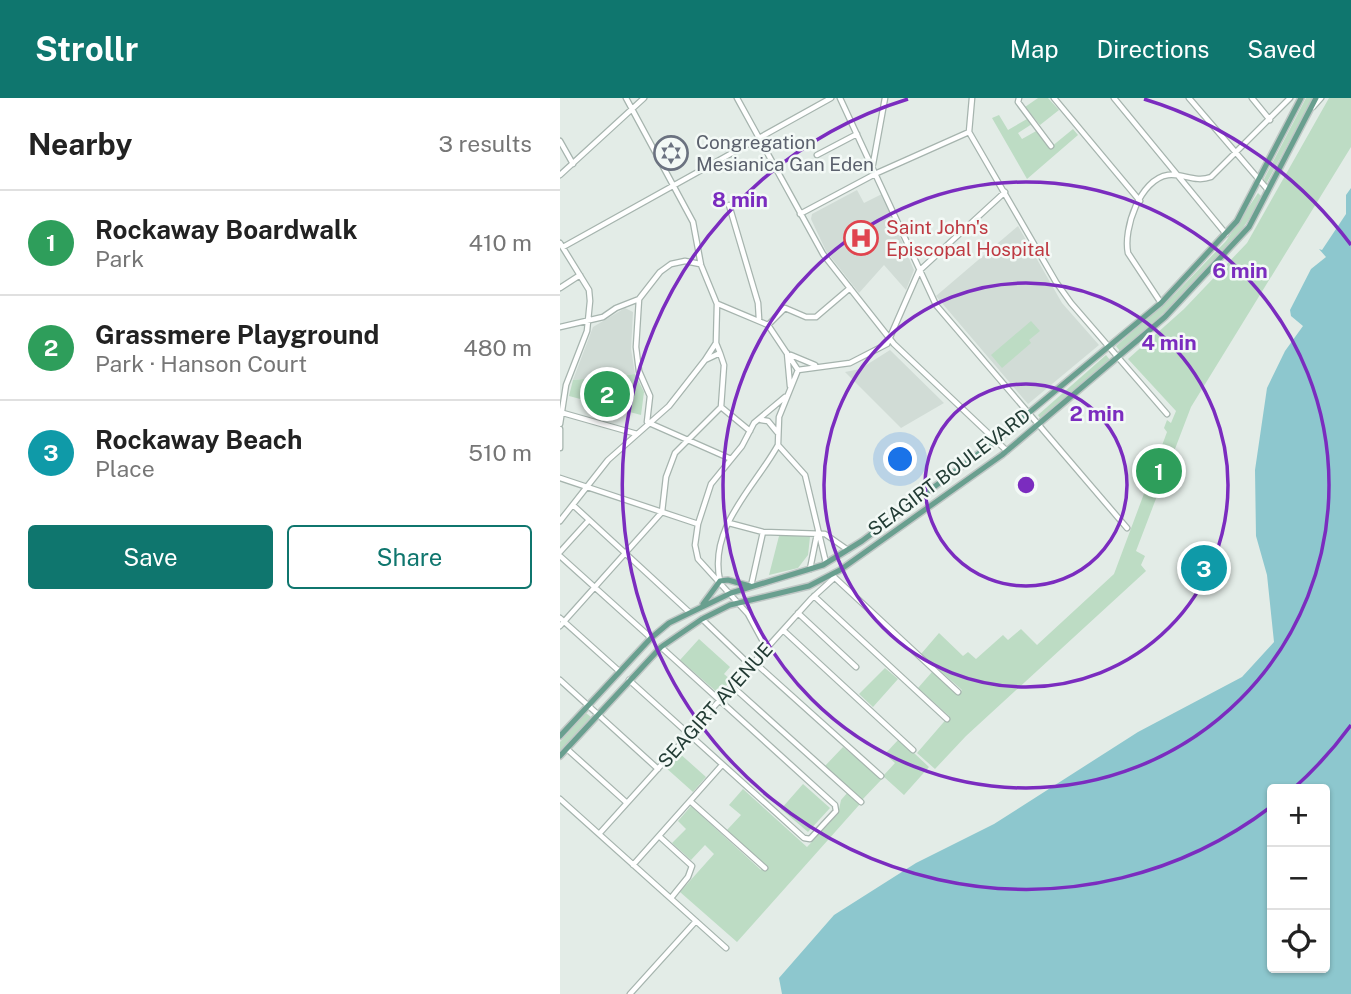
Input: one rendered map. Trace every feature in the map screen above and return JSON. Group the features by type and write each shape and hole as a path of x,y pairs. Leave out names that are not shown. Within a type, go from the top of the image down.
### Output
{"main road":[{"name":"SEAGIRT BOULEVARD","path":"560,736 651,638 688,611 750,586 810,570 848,550 995,441 1161,303 1226,234 1259,182 1301,98"},
{"name":"SEAGIRT BOULEVARD","path":"560,756 661,647 702,619 738,602 790,592 833,577 1007,451 1166,317 1249,227 1310,110 1319,98"},
{"path":"704,604 720,581 728,580 750,586"}],"street":[{"path":"619,671 561,622 662,512 670,464 675,453 721,407 723,365 716,343 717,304 701,265 693,222 626,98"},
{"path":"560,175 644,98"},
{"path":"737,98 818,247 891,339 1007,451"},
{"path":"560,448 562,399 589,319 589,290 561,245 674,186 831,98"},
{"path":"840,98 936,305 1127,528"},
{"path":"873,165 885,98"},
{"path":"972,98 969,132 1056,282 1108,348 1167,414"},
{"path":"1019,98 1018,102 1051,146"},
{"path":"1054,98 1140,201"},
{"path":"1114,98 1226,234"},
{"path":"1189,98 1269,191"},
{"path":"1252,98 1270,120"},
{"path":"1161,303 1128,253 1127,237 1140,201 1153,182 1166,175 1204,179 1216,173 1290,98"},
{"path":"1283,106 1293,113"},
{"path":"800,214 877,173 969,132"},
{"path":"817,155 857,134"},
{"path":"560,141 573,165"},
{"path":"798,370 864,358 891,339 919,271 1005,192"},
{"path":"729,205 758,303 759,319"},
{"path":"560,327 603,317 615,308 639,299 660,272 671,264 685,261 701,265"},
{"path":"560,288 580,275"},
{"path":"768,325 786,308 806,317 816,317 850,288"},
{"path":"639,299 636,347 639,370 650,397 647,422"},
{"path":"717,304 759,319 768,325 798,370"},
{"path":"560,521 589,488 608,460 638,434 647,422 669,406 716,343"},
{"path":"787,352 819,366"},
{"path":"787,352 790,387"},
{"path":"705,360 720,353"},
{"path":"798,370 779,417 778,445 805,475 826,563"},
{"path":"766,648 738,602 703,566 695,550 698,524 710,484 760,419 785,397"},
{"path":"721,407 750,431"},
{"path":"562,413 638,434"},
{"path":"760,419 779,417"},
{"path":"760,419 768,421 777,432"},
{"path":"647,422 731,459"},
{"path":"720,581 718,564 729,523 740,498 778,445"},
{"path":"560,478 698,524"},
{"path":"574,506 688,611"},
{"path":"589,520 560,554 651,638"},
{"path":"729,523 764,532 826,534 848,550"},
{"path":"750,586 764,532"},
{"path":"810,570 817,533"},
{"path":"703,566 712,568 718,564"},
{"path":"833,577 958,692"},
{"name":"SEAGIRT AVENUE","path":"599,834 833,577"},
{"path":"814,596 947,719"},
{"path":"798,613 856,667"},
{"path":"702,619 881,776"},
{"path":"783,630 913,750"},
{"path":"629,680 804,838 810,839 835,811 835,805 661,647"},
{"path":"560,680 658,769"},
{"path":"732,686 861,802"},
{"path":"567,749 627,803"},
{"path":"633,865 722,765"},
{"path":"560,799 726,947"},
{"path":"690,801 765,868"},
{"path":"659,836 692,866 688,877 671,898"},
{"path":"632,994 696,921"}],"shaded area":[{"name":"Saint John's Episcopal Hospital","path":"857,190 864,203 882,194 914,270 906,290 884,265 859,293 826,251 811,219 812,214"},
{"path":"1018,226 1062,303 1099,345 1028,404 936,296"},
{"path":"625,308 633,312 631,349 635,374 573,380 593,327"},
{"path":"890,350 944,403 901,428 845,372 860,369"}],"green space":[{"path":"1038,98 1048,98 1059,110 1040,125 1025,107"},
{"path":"1306,98 1313,98 1266,184 1264,179"},
{"path":"1329,98 1351,98 1351,147 1191,407 1136,551 1145,556 1141,565 1146,571 966,736 935,769 917,753 949,716 918,688 932,672 958,694 962,690 921,654 939,633 963,656 968,652 976,659 1003,635 1008,640 1021,629 1037,645 1114,574 1167,432 1164,428 1167,420 1171,423 1176,411 1128,359 1184,309 1247,243"},
{"path":"999,115 1008,130 1027,119 1032,124 1018,133 1022,139 1038,130 1051,147 1073,129 1078,135 1027,179 992,118"},
{"path":"1258,193 1262,197 1249,219 1217,261 1120,351 1116,346 1175,294 1226,241"},
{"path":"1031,321 1040,331 1029,340 1031,343 1002,368 991,355"},
{"path":"1106,355 1110,360 1040,418 1038,415"},
{"path":"635,374 644,392 641,415 569,396 573,380"},
{"path":"783,534 810,537 808,555 798,568 769,575 779,536"},
{"path":"699,639 730,667 724,674 731,680 719,694 680,660"},
{"path":"885,668 898,679 873,707 859,694"},
{"path":"586,713 591,717 560,751 560,742"},
{"path":"899,739 929,767 904,795 883,776 895,763 885,754"},
{"path":"843,747 882,779 861,801 824,767"},
{"path":"678,752 706,777 693,792 665,767"},
{"path":"803,784 830,808 808,832 781,809"},
{"path":"743,789 807,847 838,814 841,800 848,792 860,804 737,942 680,892 714,854 705,845 691,860 672,843 686,829 678,821 691,806 761,870 762,862 727,830 741,815 729,805"}],"water":[{"path":"1351,188 1351,994 782,994 779,978 834,915 916,863 994,824 1138,732 1242,677 1274,642 1267,575 1256,536 1255,470 1267,388 1285,351 1303,326 1291,316 1290,310 1311,269 1326,257 1319,249 1322,250 1346,214 1346,195"}],"place":[{"name":"Congregation Mesianica Gan Eden","path":"671,153"},
{"name":"Saint John's Episcopal Hospital","path":"861,238"},
{"name":"Grassmere Playground","path":"607,394"},
{"name":"Rockaway Boardwalk","path":"1159,471"},
{"name":"Rockaway Beach","path":"1204,568"}]}
